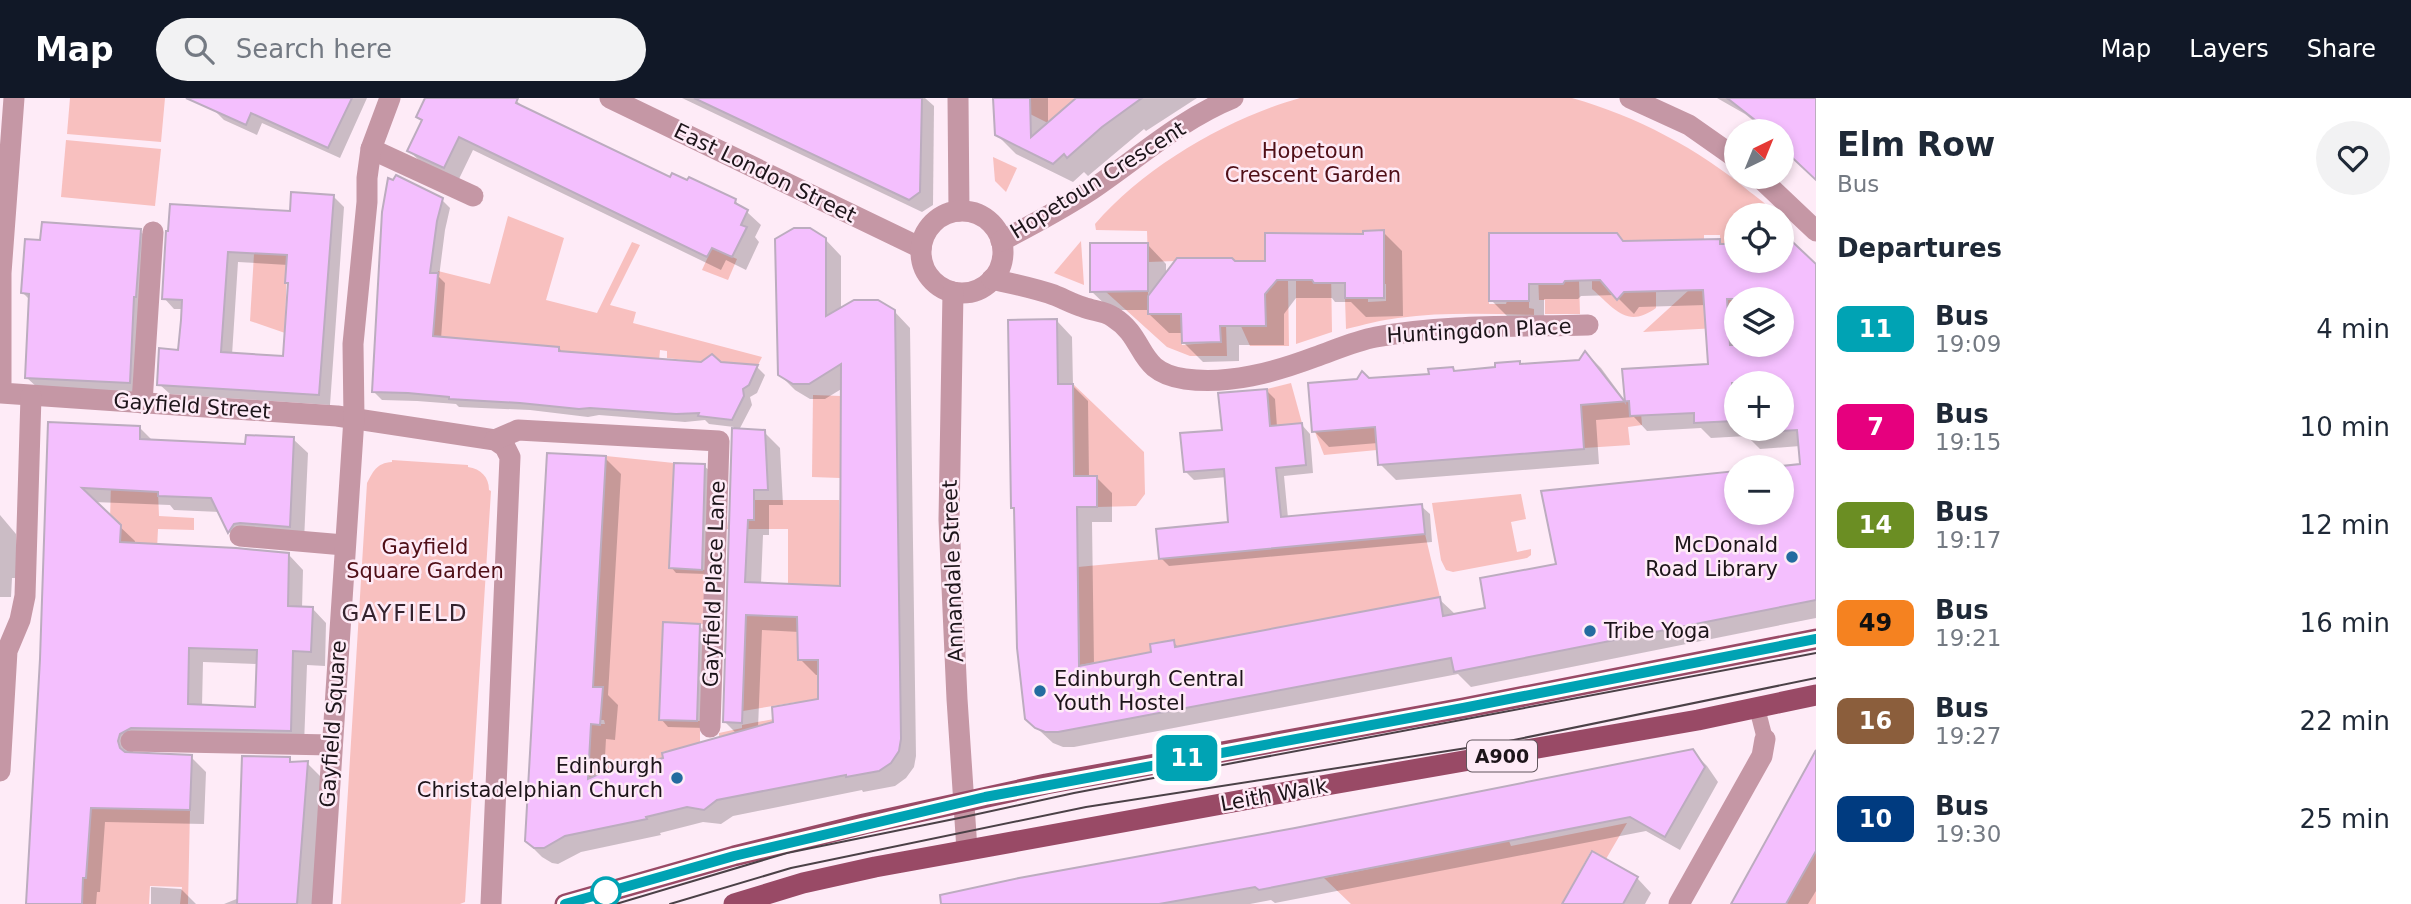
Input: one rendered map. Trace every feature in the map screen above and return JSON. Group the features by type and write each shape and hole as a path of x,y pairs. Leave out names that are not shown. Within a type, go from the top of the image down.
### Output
{"main road":[{"path":"565,904 734,856 964,801 1816,639"},
{"name":"Leith Walk","path":"734,904 840,874 967,849 1515,753 1816,695"}],"street":[{"path":"0,273 14,98"},
{"name":"Gayfield Square","path":"322,904 354,418 353,344 371,149 390,98"},
{"name":"East London Street","path":"610,98 921,248"},
{"path":"958,98 959,211"},
{"name":"Hopetoun Crescent","path":"1001,241 1071,202 1174,131 1233,98"},
{"path":"1630,98 1689,125 1724,150"},
{"path":"371,149 473,196"},
{"path":"1772,189 1816,231"},
{"path":"968,211 985,219 996,231 1001,241 1000,264 992,279 976,290 953,292 937,284 929,276 922,263 921,248 932,224 942,216 968,211"},
{"path":"142,403 153,232"},
{"name":"Gayfield Street","path":"0,273 1,393 354,418"},
{"name":"Huntingdon Place","path":"992,279 1030,288 1086,309 1111,315 1131,331 1150,364 1163,375 1187,380 1233,379 1258,374 1292,366 1373,337 1469,328 1588,326"},
{"name":"Annandale Street","path":"953,292 949,520 967,849"},
{"path":"0,771 7,651 20,620 25,596 30,396"},
{"path":"354,418 495,440 505,447 510,457 491,904"},
{"name":"Gayfield Place Lane","path":"495,440 518,430 719,441 710,727"},
{"path":"240,536 344,545"},
{"path":"1679,904 1762,756 1765,739 1757,708"},
{"path":"131,741 332,745"}],"green space":[{"path":"70,98 165,98 161,142 67,134"},
{"path":"1030,98 1076,98 1048,123 1030,114"},
{"name":"Hopetoun Crescent Garden","path":"1300,98 1572,98 1643,124 1688,148 1724,172 1724,189 1746,189 1764,203 1724,203 1724,273 1736,273 1736,287 1724,287 1724,328 1643,332 1689,290 1709,290 1721,294 1720,235 1704,235 1704,239 1622,241 1611,233 1554,233 1554,236 1542,236 1542,233 1489,233 1493,287 1488,287 1489,304 1529,301 1529,308 1534,309 1534,315 1415,316 1346,329 1345,298 1368,298 1368,302 1386,301 1386,284 1381,284 1383,230 1363,231 1363,234 1265,233 1265,261 1233,261 1232,257 1210,260 1178,258 1176,261 1148,262 1147,231 1096,230 1095,224 1115,203 1162,164 1216,132"},
{"path":"66,140 161,149 155,206 61,197"},
{"path":"993,157 1017,168 1006,192 995,181"},
{"path":"508,216 564,238 546,300 597,313 632,242 640,245 610,305 636,312 633,323 762,357 758,365 720,362 709,357 702,362 667,358 667,351 660,350 659,361 559,351 559,347 433,337 438,271 490,284"},
{"path":"1081,241 1084,285 1054,273"},
{"path":"712,248 737,259 728,280 702,270"},
{"path":"254,254 287,255 285,333 250,321"},
{"path":"1331,271 1332,332 1296,344 1296,280 1321,283"},
{"path":"1538,273 1556,284 1579,281 1580,314 1545,314 1545,300 1539,300"},
{"path":"1288,280 1289,346 1250,346 1240,324 1265,326 1265,282"},
{"path":"1592,280 1601,280 1603,284 1610,284 1622,292 1656,291 1656,308 1637,317 1622,314 1592,289"},
{"path":"1105,291 1148,291 1148,314 1187,310 1181,327 1182,345 1220,342 1220,324 1226,324 1227,356 1190,356 1167,347"},
{"path":"1291,383 1302,423 1270,426 1267,389"},
{"path":"1073,384 1144,452 1145,494 1136,506 1097,507 1097,476 1074,476"},
{"path":"813,395 841,396 840,478 812,477"},
{"path":"1640,400 1642,425 1628,427 1630,445 1584,448 1580,405"},
{"path":"1375,427 1377,450 1324,455 1315,432"},
{"path":"606,456 674,463 669,568 706,570 704,624 663,622 659,720 700,721 700,748 672,756 671,750 662,752 663,758 630,768 619,765 610,773 586,778 579,766 590,749 591,724 605,724 604,720 591,720"},
{"name":"Gayfield Square Garden","path":"392,460 468,465 483,474 491,491 465,902 460,904 341,904 367,483 376,469"},
{"path":"111,482 158,492 159,516 194,518 194,530 158,529 161,593 42,589 42,585 113,587 121,527 117,521 110,521"},
{"path":"1521,494 1526,519 1511,522 1517,552 1531,549 1531,555 1453,572 1446,570 1441,560 1432,503"},
{"path":"754,500 839,500 840,650 818,660 818,684 841,708 719,737 719,733 742,728 742,725 800,714 797,702 743,711 744,615 801,617 803,585 788,584 788,529 727,529 728,520 754,520"},
{"path":"1425,534 1440,597 1175,647 1173,640 1151,643 1151,652 1080,665 1078,567"},
{"path":"86,796 108,807 190,810 188,904 180,904 182,887 150,886 149,904 82,904 90,826"},
{"path":"1627,823 1606,859 1591,851 1562,904 1351,904 1324,878 1509,841 1511,846"},
{"path":"1816,851 1816,904 1786,904"}],"building":[{"path":"186,98 352,98 328,148 251,113 246,125"},
{"path":"425,98 518,98 516,103 670,177 672,173 687,180 689,177 736,199 735,203 748,210 741,225 747,227 732,257 712,248 707,257 459,137 444,168 407,151 422,120 416,117"},
{"path":"694,98 922,98 920,192 909,200"},
{"path":"993,98 1030,98 1031,137 1076,98 1142,98 1102,127 1067,158 1064,154 1053,164 995,135"},
{"path":"1727,98 1816,98 1816,180 1794,159 1794,119 1754,119"},
{"path":"396,175 443,198 430,273 438,273 433,336 559,347 559,351 701,362 712,354 721,362 758,365 749,385 743,389 744,396 732,420 698,416 699,413 579,409 372,392 382,212 388,178 393,180"},
{"path":"291,192 334,195 319,395 157,385 159,348 178,350 181,320 182,300 162,299 170,204 290,211","holes":["228,252 287,255 285,283 288,283 283,356 221,352"]},
{"path":"42,222 141,229 134,297 130,383 25,378 29,294 21,293 25,239 40,240"},
{"path":"794,228 810,228 826,238 826,316 854,300 878,300 895,310 901,739 899,751 891,763 879,771 717,800 704,810 687,807 646,817 647,819 565,836 544,848 534,848 525,841 547,453 606,456 593,687 603,687 600,725 591,724 588,779 619,765 629,767 663,758 662,753 773,722 772,707 818,699 818,660 798,660 797,617 746,615 742,723 723,722 732,428 765,430 768,490 754,490 754,520 748,520 745,582 840,586 841,364 809,384 793,384 778,375 775,239"},
{"path":"1384,230 1384,298 1345,298 1345,283 1277,280 1265,294 1266,326 1220,326 1221,342 1182,343 1181,314 1148,314 1148,296 1177,258 1265,261 1265,233 1363,234 1363,231"},
{"path":"1489,233 1617,233 1623,241 1720,239 1720,244 1724,244 1724,273 1794,273 1794,243 1816,264 1816,600 1454,672 1451,658 1058,732 1045,732 1025,719 1017,648 1014,508 1011,508 1008,320 1057,319 1058,384 1073,384 1074,476 1097,476 1097,507 1077,507 1079,666 1151,652 1150,644 1174,640 1175,647 1440,597 1443,616 1485,608 1480,578 1556,564 1541,491 1724,472 1724,525 1794,525 1794,465 1800,464 1797,430 1794,430 1794,371 1724,371 1724,422 1694,423 1694,413 1630,416 1629,401 1625,401 1622,369 1708,364 1703,290 1624,292 1617,300 1600,280 1565,281 1563,284 1529,284 1529,301 1489,301"},
{"path":"1090,243 1148,243 1148,291 1090,292"},
{"path":"1585,351 1625,401 1581,405 1584,449 1378,465 1375,427 1312,432 1308,383 1357,379 1362,371 1369,378 1429,374 1428,369 1453,367 1454,371 1495,367 1495,363 1579,360"},
{"path":"1267,389 1270,426 1302,423 1306,465 1276,468 1281,517 1422,504 1425,534 1159,559 1156,529 1228,522 1224,469 1184,472 1180,433 1222,430 1218,393"},
{"path":"48,422 140,426 140,439 245,444 246,435 294,437 290,527 240,523 234,524 228,533 211,498 158,496 158,492 82,488 121,525 120,542 289,553 288,606 313,607 311,652 293,651 291,731 131,728 120,734 118,741 125,752 192,755 190,810 91,808 82,904 26,904 40,659","holes":["189,648 257,650 255,707 188,704"]},
{"path":"674,463 705,464 702,570 669,568"},
{"path":"663,622 700,624 697,721 659,720"},
{"path":"1693,749 1705,767 1665,837 1630,817 1259,890 1255,887 1159,904 941,904 940,895 1019,878 1295,828"},
{"path":"1816,750 1816,851 1786,904 1731,904"},
{"path":"242,756 290,757 290,762 308,761 297,904 237,904"},
{"path":"1592,851 1638,877 1623,904 1562,904"}],"tram line":[{"path":"616,904 787,853 1074,793 1816,653"},
{"path":"670,904 791,868 1086,807 1499,743 1816,678"}],"bus line":[{"name":"11","path":"565,904 734,856 863,824 1046,784 1463,708 1816,639"}],"place":[{"name":"McDonald Road Library","path":"1792,557"},
{"name":"Tribe Yoga","path":"1590,631"},
{"name":"Edinburgh Central Youth Hostel","path":"1040,691"},
{"name":"Edinburgh Christadelphian Church","path":"677,778"}],"district":[{"name":"GAYFIELD","path":"405,613"}]}
